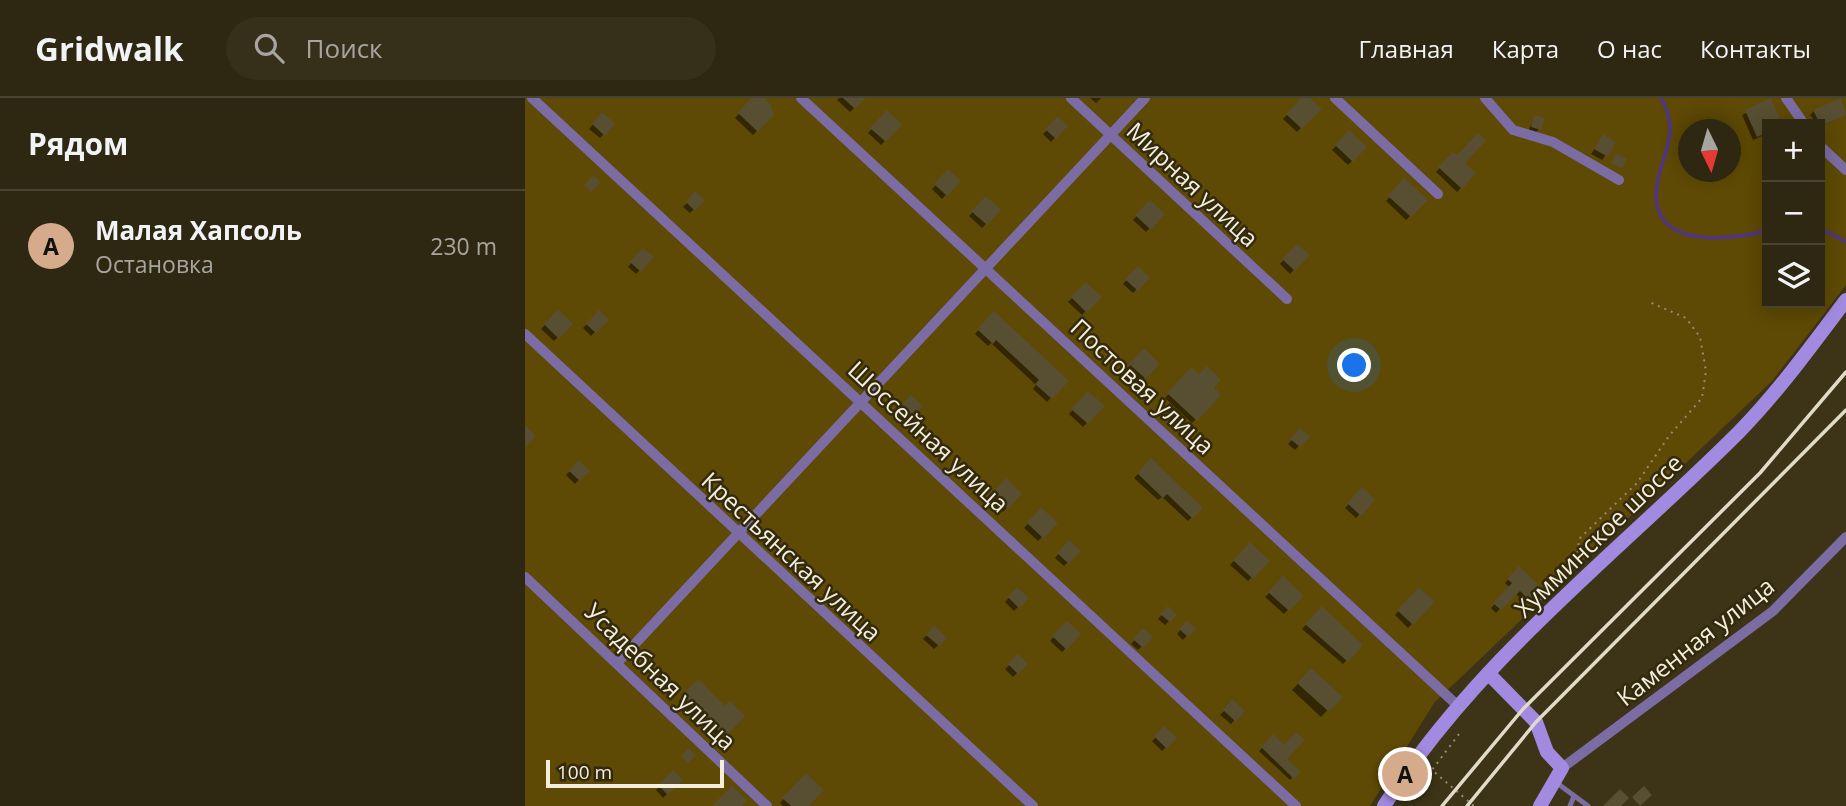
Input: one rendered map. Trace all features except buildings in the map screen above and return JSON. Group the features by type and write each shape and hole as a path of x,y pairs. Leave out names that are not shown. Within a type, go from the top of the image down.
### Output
{"main road":[{"name":"Хумминское шоссе","path":"1384,806 1457,705 1740,430 1788,378 1846,300"},
{"path":"1488,673 1537,722 1547,752 1562,768 1540,806"}],"street":[{"name":"Шоссейная улица","path":"532,98 1296,806"},
{"name":"Постовая улица","path":"801,98 1457,705"},
{"name":"Мирная улица","path":"1071,98 1287,299"},
{"path":"618,662 1145,98"},
{"path":"1485,98 1513,130 1553,142 1619,180"},
{"path":"1786,98 1801,119"},
{"path":"1343,101 1438,194"},
{"path":"1825,151 1846,170"},
{"name":"Крестьянская улица","path":"525,334 737,535 1033,806"},
{"name":"Каменная улица","path":"1562,768 1773,611 1846,537"},
{"name":"Усадебная улица","path":"525,577 618,662 767,806"}],"lane":[{"path":"1555,781 1588,806"},
{"path":"1570,806 1574,796"}],"path":[{"path":"1540,600 1577,562 1579,539 1637,483 1669,436 1702,398 1706,371 1700,337 1686,318 1647,301"},
{"path":"1459,734 1432,770 1474,806"}],"shaded area":[{"path":"525,98 1846,98 1846,285 1772,381 1434,703 1370,806 525,806"}],"waterway":[{"path":"1661,98 1667,112 1670,137 1656,196 1660,213 1669,225 1683,233 1699,237 1717,238 1762,232"},
{"path":"1825,231 1846,242"}],"railway":[{"path":"1442,806 1523,709 1760,473 1846,372"},
{"path":"1467,806 1536,722 1846,410"}],"place":[{"name":"Малая Хапсоль","path":"1405,774"}]}
